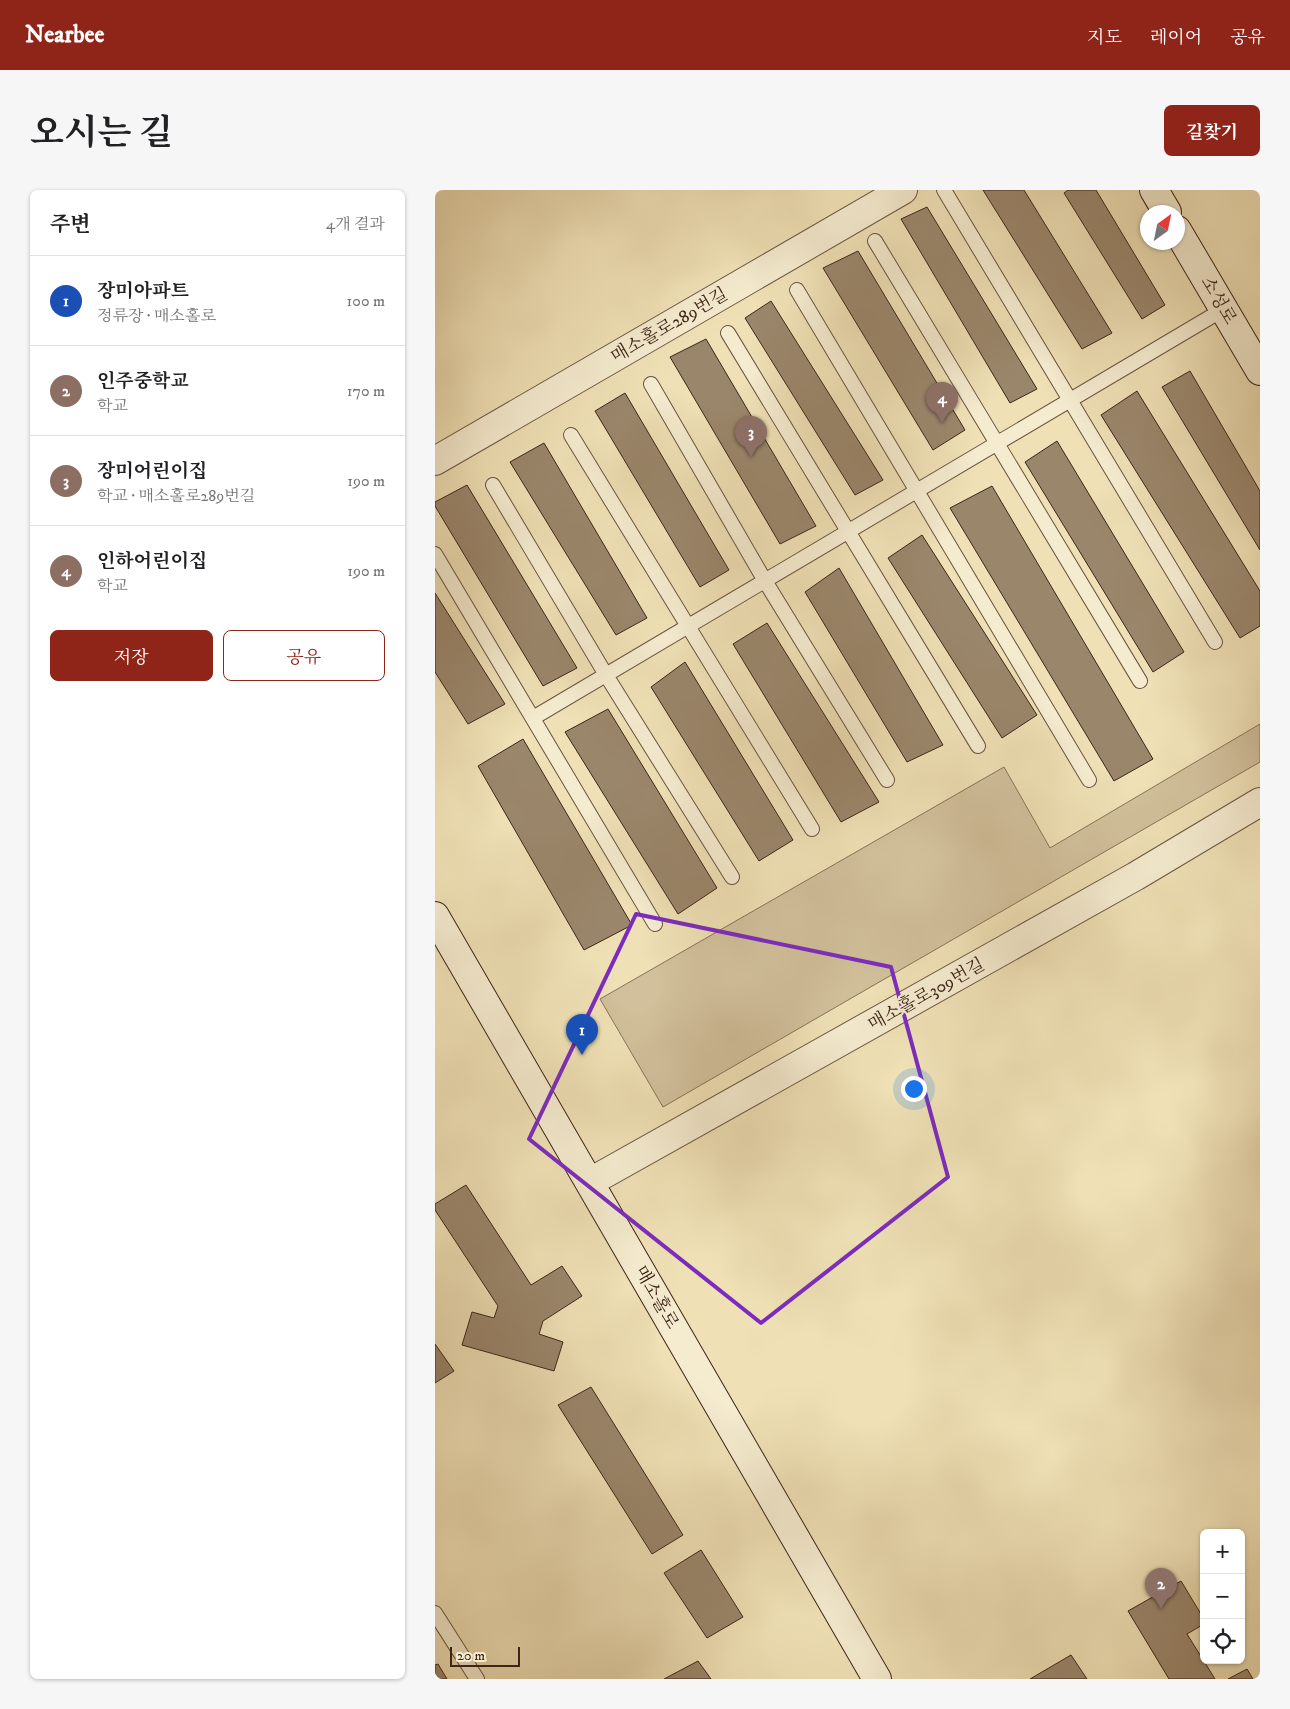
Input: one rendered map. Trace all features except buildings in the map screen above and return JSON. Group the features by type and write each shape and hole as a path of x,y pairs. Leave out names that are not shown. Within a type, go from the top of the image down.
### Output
{"street":[{"name":"매소홀로289번길","path":"435,460 903,190"},
{"path":"1154,190 1163,205"},
{"name":"소성로","path":"1185,244 1258,365"},
{"name":"매소홀로309번길","path":"590,1182 1136,876 1260,802"},
{"name":"매소홀로","path":"435,916 877,1679"}],"lane":[{"path":"944,190 1215,642"},
{"path":"875,241 1139,681"},
{"path":"797,290 1089,780"},
{"path":"533,718 1224,310"},
{"path":"728,333 978,746"},
{"path":"651,384 765,581 887,780"},
{"path":"571,435 812,829"},
{"path":"493,485 606,675 732,877"},
{"path":"435,554 655,924"},
{"path":"435,1612 477,1679"}],"highlighted area":[{"path":"636,914 891,967 948,1177 761,1323 529,1139"}],"shaded area":[{"path":"1260,724 1260,762 663,1107 600,999 1004,767 1050,848"}],"place":[{"name":"인하어린이집","path":"942,423"},
{"name":"장미어린이집","path":"751,457"},
{"name":"장미아파트","path":"582,1055"},
{"name":"인주중학교","path":"1161,1609"}]}
